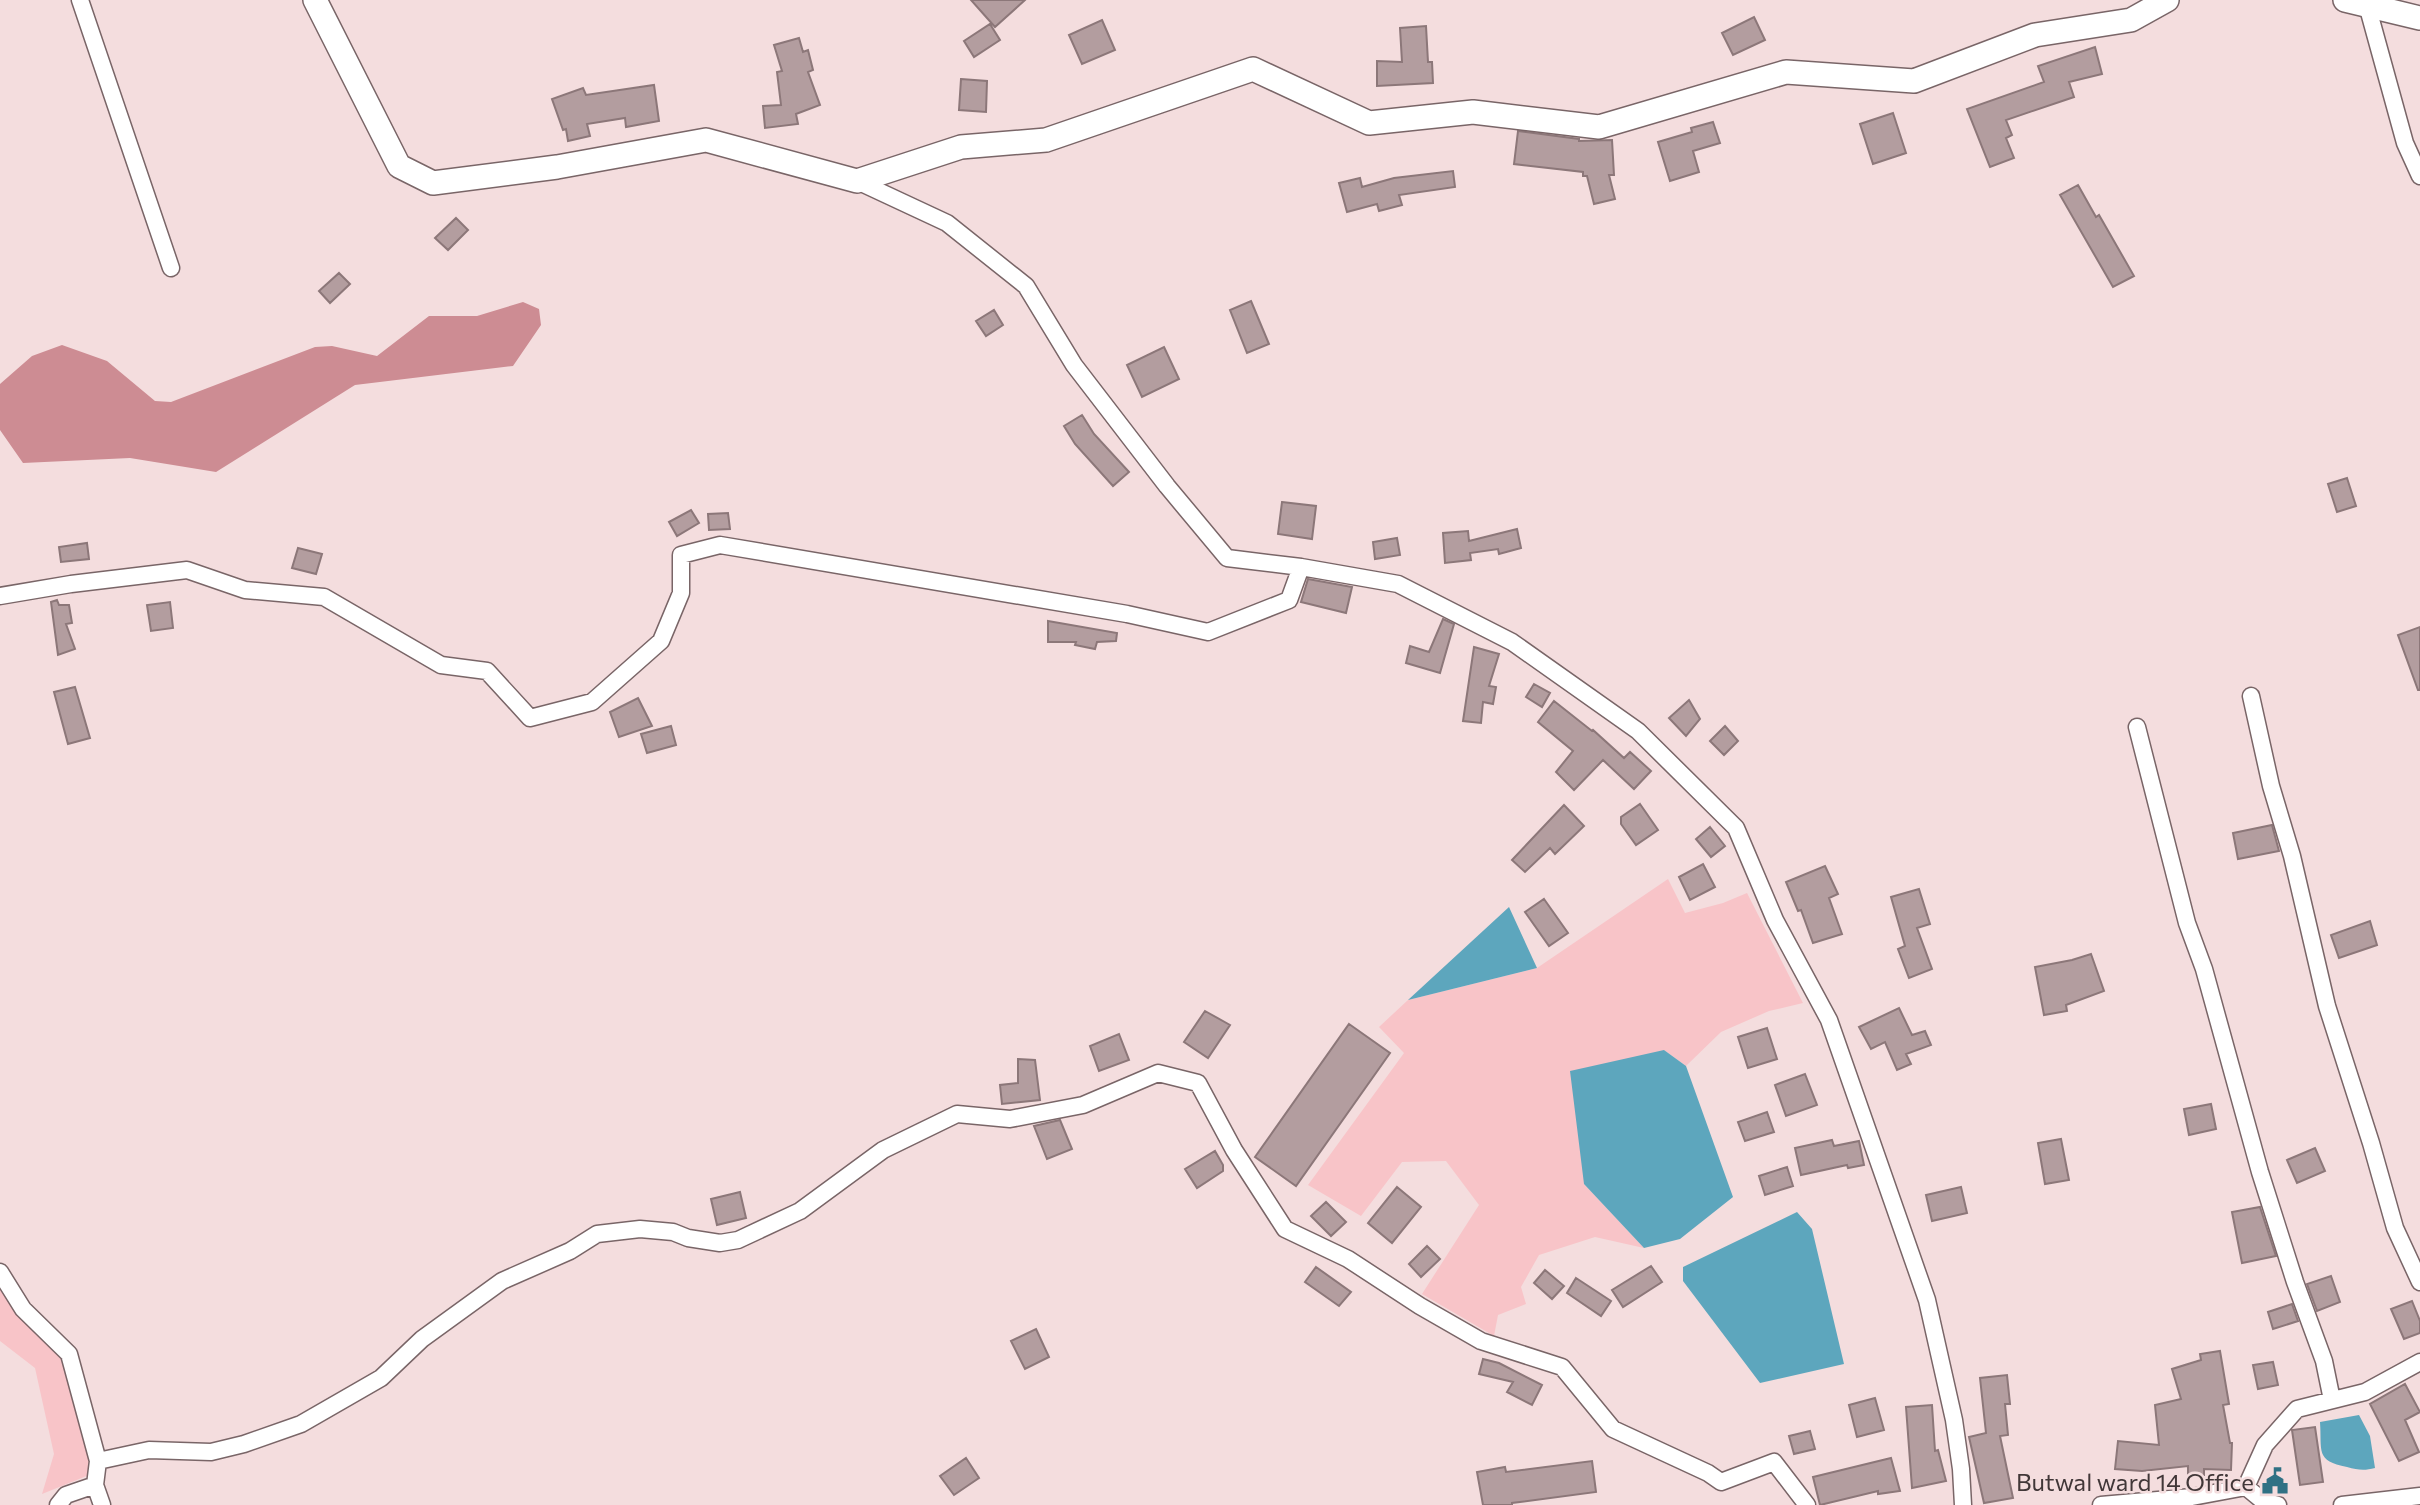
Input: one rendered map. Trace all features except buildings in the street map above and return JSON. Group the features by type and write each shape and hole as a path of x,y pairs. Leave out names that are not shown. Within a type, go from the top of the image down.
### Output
{"street":[{"path":"80,0 171,268"},
{"path":"315,0 399,166 433,183 557,167 706,140 857,181 947,223 1026,286 1074,365 1167,486 1227,558 1301,567 1398,584 1512,642 1638,731 1735,828 1775,920 1829,1020 1927,1300 1954,1420 1963,1505"},
{"path":"857,181 961,147 1046,140 1253,69 1369,123 1473,112 1599,127 1786,72 1914,81 2035,35 2131,20 2167,0"},
{"path":"2356,3 2420,18"},
{"path":"2356,3 2405,143 2420,176"},
{"path":"0,596 71,584 187,570 245,590 324,597 441,665 487,671 530,718 593,702 661,641 681,593 681,555 720,545 1127,614 1208,632 1289,600 1301,567"},
{"path":"2251,696 2327,1006 2395,1228 2420,1282"},
{"path":"2137,727 2187,923 2204,969 2260,1172 2324,1362 2332,1400"},
{"path":"98,1461 149,1450 211,1452 244,1444 301,1424 381,1378 422,1339 502,1281 570,1251 597,1234 640,1229 673,1232 688,1238 720,1243 738,1240 788,1218 883,1150 957,1114 1010,1119 1083,1105 1158,1073 1198,1083 1234,1150 1285,1229 1348,1259 1420,1306 1481,1341 1562,1367 1614,1429 1709,1473 1721,1482 1774,1462 1807,1505"},
{"path":"0,1272 23,1309 69,1353 98,1461 95,1485 102,1505"},
{"path":"2246,1487 2265,1445 2297,1409 2365,1392 2420,1362"},
{"path":"58,1505 66,1495 95,1485"},
{"path":"2101,1505 2192,1497 2246,1487 2263,1500 2274,1504"},
{"path":"2342,1505 2420,1496"}],"shaded area":[{"path":"523,302 539,309 541,325 513,366 355,385 216,472 130,458 23,463 0,430 0,384 32,356 62,345 107,361 155,401 171,402 315,347 332,346 377,356 429,316 477,316"},
{"path":"1668,879 1685,913 1723,903 1747,893 1803,1003 1769,1011 1721,1032 1686,1066 1664,1050 1584,1184 1644,1248 1595,1237 1539,1255 1521,1287 1526,1304 1498,1315 1494,1336 1422,1294 1479,1205 1446,1161 1402,1162 1361,1216 1308,1185 1404,1053 1379,1027 1408,1000 1537,968"},
{"path":"0,1279 62,1355 92,1453 89,1475 42,1494 54,1454 35,1368 0,1341"}],"water":[{"path":"1509,907 1537,968 1408,1000"},
{"path":"1664,1050 1686,1066 1733,1197 1680,1239 1644,1248 1584,1184 1570,1071"},
{"path":"1797,1212 1812,1229 1844,1364 1760,1383 1683,1281 1683,1267"},
{"path":"2359,1415 2370,1436 2375,1468 2368,1470 2330,1462 2322,1453 2321,1447 2320,1422"}],"place":[{"name":"Butwal ward 14 Office","path":"2275,1481"}]}
